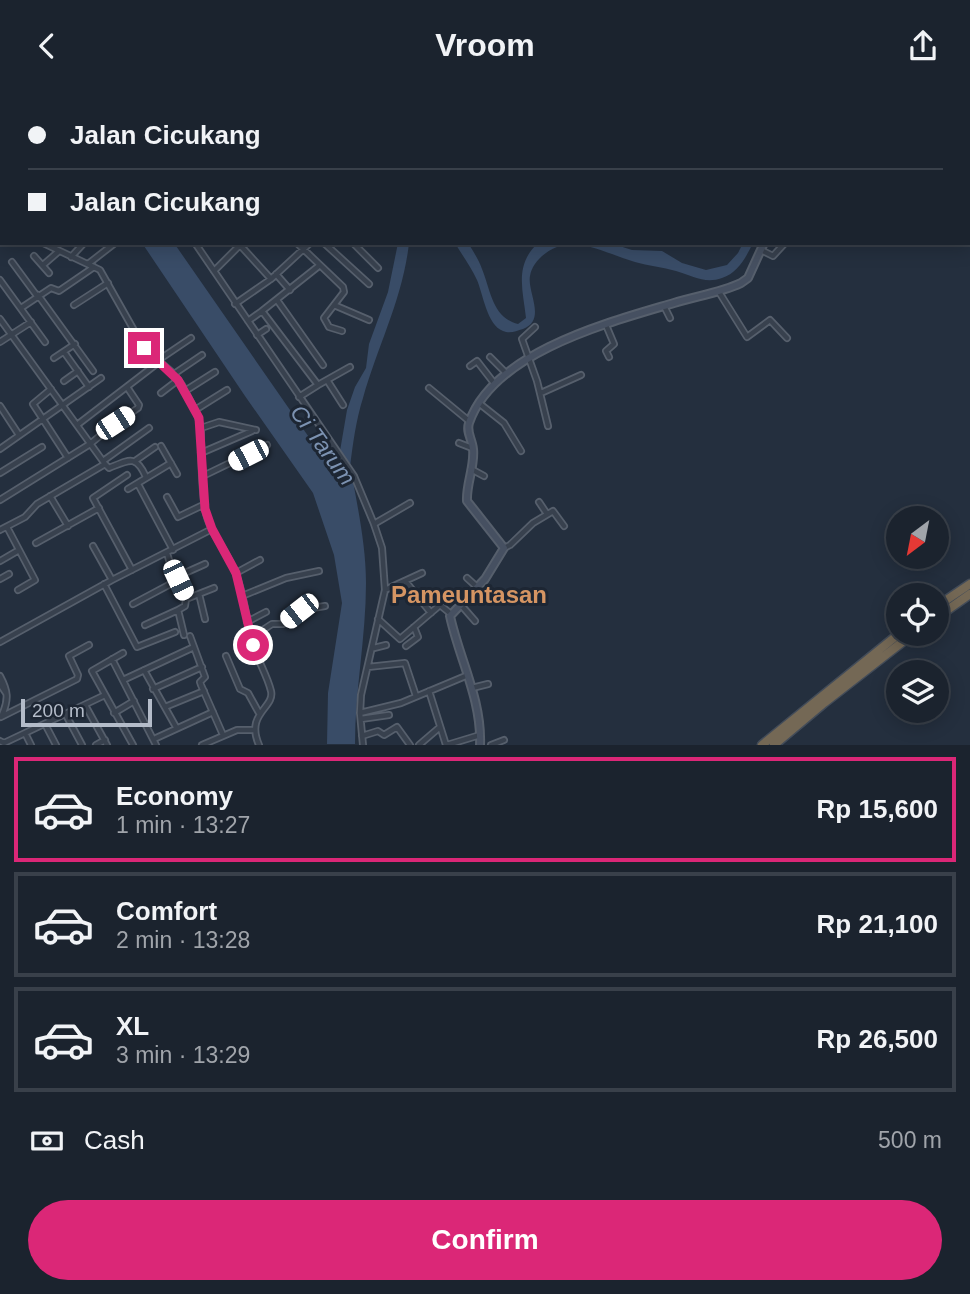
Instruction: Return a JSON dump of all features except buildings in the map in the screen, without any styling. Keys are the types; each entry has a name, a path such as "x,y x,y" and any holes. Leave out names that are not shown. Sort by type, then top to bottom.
{"highway":[{"path":"949,598 970,584"},
{"path":"949,609 970,594"},
{"path":"762,744 886,644"},
{"path":"774,744 897,646"}],"street":[{"path":"46,245 100,271 144,348 174,374 195,411 201,428 205,504 212,529 236,573 248,625 271,692 270,701 259,713 255,730 259,744"},
{"path":"71,257 82,245"},
{"path":"88,264 113,245"},
{"path":"196,245 353,474 374,524 382,548 385,590 361,695 363,744"},
{"path":"214,271 240,245"},
{"path":"242,245 271,279"},
{"path":"299,245 344,290 324,320 333,330 342,331"},
{"path":"235,304 271,279 308,245"},
{"path":"326,245 369,283"},
{"path":"355,245 378,268"},
{"path":"504,548 467,502 473,449 468,435 470,421 494,383 529,357 554,344 664,306 719,291 748,278 762,246 773,256 783,245"},
{"path":"43,265 58,252"},
{"path":"34,256 48,273"},
{"path":"12,263 93,371"},
{"path":"248,321 320,265"},
{"path":"21,308 51,288 59,291 94,267"},
{"path":"276,274 290,290"},
{"path":"0,280 46,342"},
{"path":"74,305 108,283"},
{"path":"719,291 747,337 770,320 787,338"},
{"path":"277,300 298,336 323,365"},
{"path":"334,305 369,320"},
{"path":"664,306 670,319"},
{"path":"262,311 318,385"},
{"path":"0,319 109,468 127,460 135,461 158,447 177,474"},
{"path":"0,342 31,322"},
{"path":"606,325 614,344 606,350 609,357"},
{"path":"536,327 522,339 541,393 548,426"},
{"path":"257,335 266,328"},
{"path":"77,425 191,338"},
{"path":"54,358 75,345"},
{"path":"64,352 89,387"},
{"path":"174,374 202,355"},
{"path":"490,357 506,373"},
{"path":"470,366 477,361 494,383"},
{"path":"299,397 350,367"},
{"path":"64,381 78,371"},
{"path":"185,391 215,372"},
{"path":"541,393 582,375"},
{"path":"0,449 102,378"},
{"path":"161,393 178,380"},
{"path":"327,380 343,405"},
{"path":"0,500 90,444 138,408 127,387"},
{"path":"429,388 470,421"},
{"path":"51,389 33,403 68,458"},
{"path":"195,411 227,390"},
{"path":"480,404 504,423 521,451"},
{"path":"0,406 19,435"},
{"path":"201,428 219,422 255,430 201,453"},
{"path":"18,590 35,580 19,550 2,528 25,517 37,504 104,463 149,428"},
{"path":"459,443 473,449"},
{"path":"203,476 267,445"},
{"path":"0,473 42,447"},
{"path":"135,461 146,478"},
{"path":"128,489 171,463"},
{"path":"471,469 484,476"},
{"path":"127,475 94,497 132,570"},
{"path":"138,484 173,550"},
{"path":"51,496 68,526"},
{"path":"167,497 178,518 205,504"},
{"path":"539,502 548,514"},
{"path":"374,524 410,503"},
{"path":"36,543 99,508"},
{"path":"451,614 477,587 504,548 533,523 554,511 564,526"},
{"path":"0,642 104,584 212,529"},
{"path":"93,546 112,580"},
{"path":"0,561 19,550"},
{"path":"145,625 185,606 186,599 167,554"},
{"path":"236,573 260,560"},
{"path":"133,604 176,576 205,564"},
{"path":"242,596 286,578 319,571"},
{"path":"385,590 422,573"},
{"path":"0,579 9,574"},
{"path":"467,578 477,587"},
{"path":"406,582 431,613"},
{"path":"104,584 137,647 175,632"},
{"path":"186,599 214,588"},
{"path":"199,594 205,619"},
{"path":"461,604 475,621"},
{"path":"378,618 400,639 440,605 451,614 471,688 481,735 480,744"},
{"path":"248,625 255,635 272,624 283,624 301,610 325,606"},
{"path":"178,610 202,667 205,677 200,682 223,735"},
{"path":"248,625 266,612"},
{"path":"407,646 418,636 414,627"},
{"path":"1,718 77,679 78,675 69,656 89,645"},
{"path":"373,648 386,645"},
{"path":"123,680 194,647"},
{"path":"123,653 93,673 133,744"},
{"path":"226,656 240,689 248,693 259,713"},
{"path":"112,659 155,742 176,727 214,712"},
{"path":"368,667 405,663 416,696"},
{"path":"153,689 202,667"},
{"path":"144,670 176,727"},
{"path":"360,712 390,706 468,675"},
{"path":"0,676 13,711"},
{"path":"0,684 7,694"},
{"path":"471,688 488,684"},
{"path":"165,707 204,691"},
{"path":"429,691 447,744 481,735"},
{"path":"3,743 105,695"},
{"path":"114,713 134,701"},
{"path":"1,718 8,702"},
{"path":"85,705 106,742 96,744"},
{"path":"65,714 82,744"},
{"path":"361,719 389,715"},
{"path":"45,724 56,744"},
{"path":"362,736 378,731 384,735 397,727 410,744"},
{"path":"419,744 440,727"},
{"path":"202,744 214,742 237,730 255,730"},
{"path":"25,733 31,744"},
{"path":"491,744 502,742"}],"water":[{"path":"143,245 175,245 322,456 331,464 343,468 353,481 366,570 355,744 327,744 328,693 342,603 334,555 313,493"},
{"path":"398,245 409,245 396,302 361,406 350,467 340,451 347,410 355,387 366,368 369,344 388,292"},
{"path":"456,245 469,245 498,309 509,321 518,324 526,318 522,278 530,251 536,245 564,245 546,253 535,263 530,276 534,319 530,325 513,332 503,331 493,322 469,266"},
{"path":"579,245 616,245 632,250 662,251 682,263 706,270 727,265 742,245 752,245 733,272 728,276 710,280 635,262"}],"district":[{"name":"Pameuntasan","path":"469,595"}],"route":[{"path":"144,348 174,374 199,418 205,509 212,529 236,573 253,645"}],"water label":[{"name":"Ci Tarum","path":"323,445"}]}
